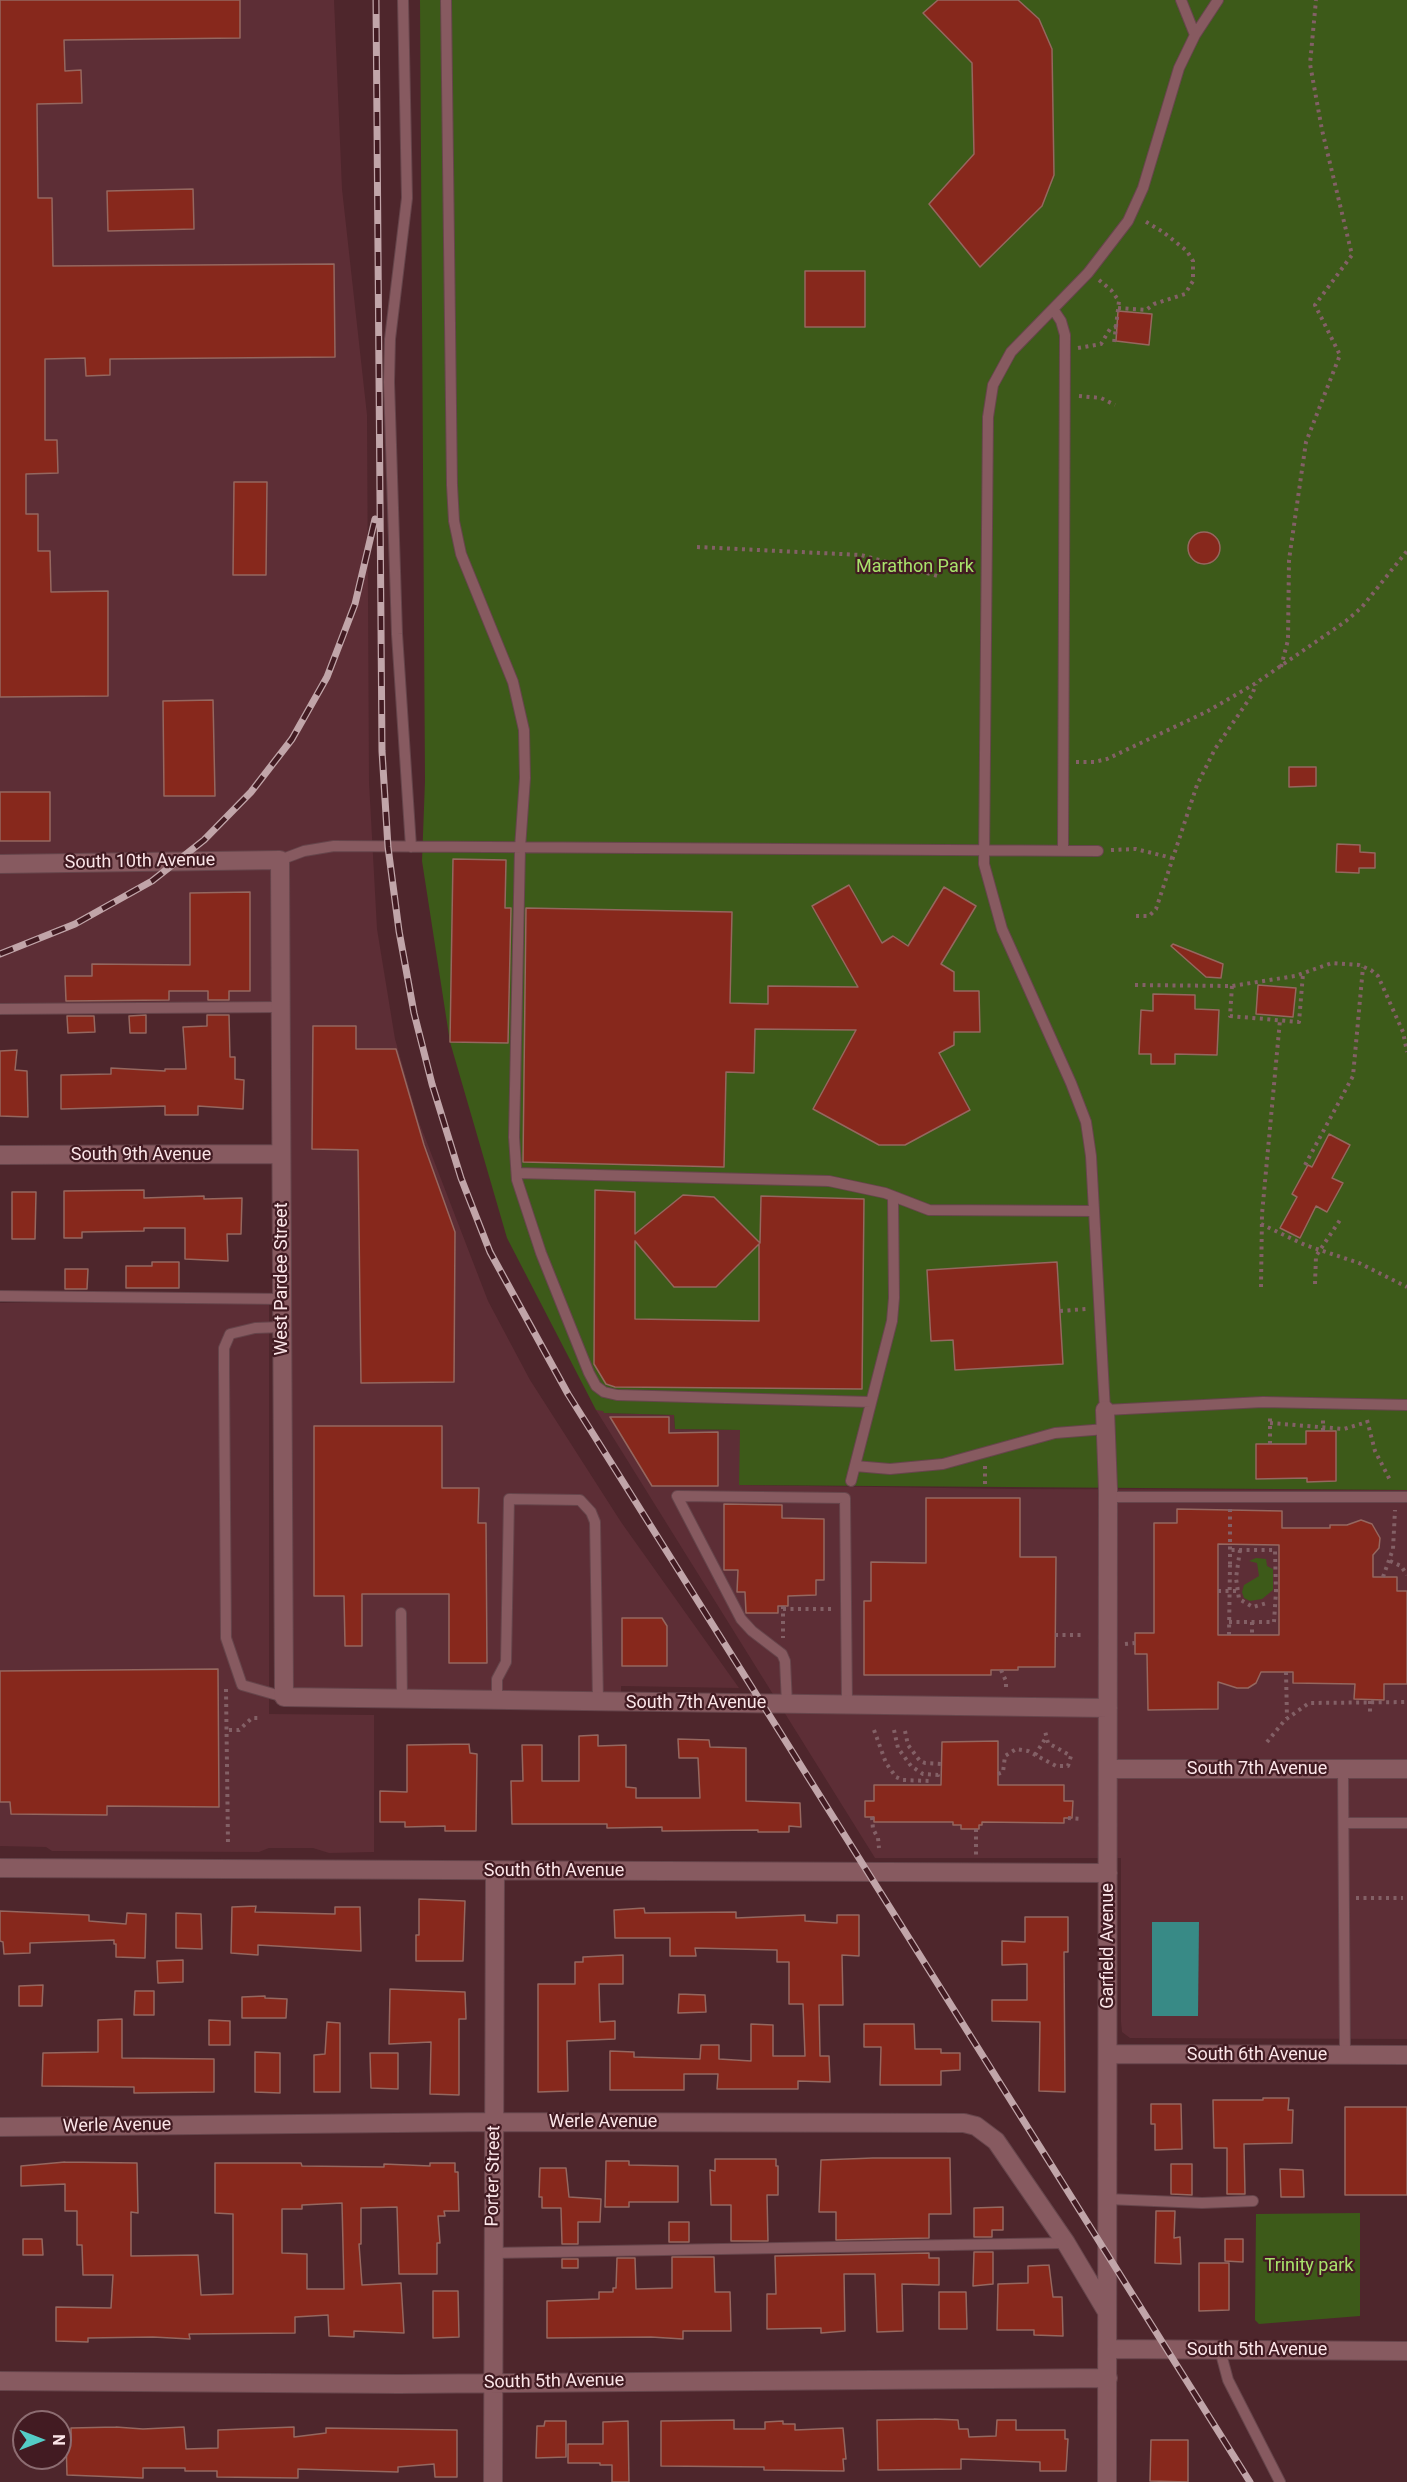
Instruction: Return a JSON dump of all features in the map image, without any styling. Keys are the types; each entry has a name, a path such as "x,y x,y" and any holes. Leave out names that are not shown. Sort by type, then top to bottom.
{"street":[{"name":"South 10th Avenue","path":"0,864 280,860"},
{"name":"West Pardee Street","path":"280,860 284,1697"},
{"name":"South 9th Avenue","path":"0,1155 281,1154"},
{"name":"Garfield Avenue","path":"1105,1410 1108,1497 1107,2482"},
{"name":"South 7th Avenue","path":"284,1697 1108,1708"},
{"name":"South 7th Avenue","path":"1108,1769 1407,1769"},
{"name":"South 6th Avenue","path":"0,1868 1108,1874"},
{"name":"Porter Street","path":"493,2482 495,1870"},
{"name":"South 6th Avenue","path":"1108,2054 1407,2055"},
{"name":"Werle Avenue","path":"0,2127 494,2122 964,2123 976,2126 996,2141 1066,2242 1107,2312"},
{"name":"South 5th Avenue","path":"1107,2349 1407,2351"},
{"name":"South 5th Avenue","path":"0,2381 492,2383 1108,2378"}],"lane":[{"path":"403,0 406,198 390,339 389,382 396,622 411,848"},
{"path":"446,0 453,504 461,554 501,647 521,710 525,747 520,848 514,1137 517,1173 550,1275 589,1373 596,1386 604,1392 617,1395 871,1402"},
{"path":"1181,0 1195,35"},
{"path":"1218,0 1195,35 1173,86 1143,188 1132,213 1088,273 1018,344 1006,360 993,385 989,406 984,851 987,882 1002,929 1071,1083 1086,1122 1090,1142 1105,1410 1271,1402 1407,1405"},
{"path":"1053,309 1064,328 1065,349 1063,851"},
{"path":"280,860 304,851 334,846 1098,851"},
{"path":"0,1009 281,1007"},
{"path":"517,1173 830,1181 850,1184 940,1211 1094,1211"},
{"path":"851,1481 892,1321 894,1298 893,1197"},
{"path":"0,1296 283,1299"},
{"path":"283,1327 255,1328 230,1334 224,1348 224,1369 226,1638 242,1685 284,1697"},
{"path":"855,1466 890,1469 943,1464 1055,1433 1106,1429"},
{"path":"787,1704 782,1654 752,1631 741,1619 677,1496 845,1498 847,1704"},
{"path":"1108,1497 1407,1497"},
{"path":"497,1701 497,1679 506,1662 509,1499 580,1500 591,1512 595,1522 598,1702"},
{"path":"401,1613 402,1700"},
{"path":"1343,1769 1345,2055"},
{"path":"1344,1823 1407,1823"},
{"path":"1107,2199 1202,2203 1253,2201"},
{"path":"493,2253 1066,2242"},
{"path":"1220,2350 1228,2380 1280,2482"}],"path":[{"path":"1281,667 1288,640 1289,560 1306,442 1340,355 1315,305 1352,255 1322,130 1310,64 1316,0"},
{"path":"1119,309 1146,310 1154,304 1185,294 1193,281 1193,261 1187,251 1163,232 1132,213"},
{"path":"1088,273 1115,294 1119,301 1114,343"},
{"path":"1065,349 1098,345 1110,329 1116,327"},
{"path":"1065,395 1101,398 1115,405"},
{"path":"697,547 861,555 941,577"},
{"path":"1064,762 1094,762 1107,759 1206,712 1256,683 1362,607 1407,550"},
{"path":"1136,916 1149,916 1156,909 1192,797 1224,736 1252,695 1256,683"},
{"path":"1098,851 1136,849 1172,858"},
{"path":"1135,985 1232,986 1303,974 1332,963 1364,967 1378,976 1403,1032 1407,1052"},
{"path":"1305,1165 1353,1076 1364,967"},
{"path":"1232,986 1230,1016 1299,1022 1303,974"},
{"path":"1262,1287 1262,1224 1280,1020"},
{"path":"1315,1284 1316,1256 1342,1217"},
{"path":"1262,1224 1319,1250 1359,1263 1407,1287"},
{"path":"1060,1311 1085,1309"},
{"path":"1270,1444 1271,1402"},
{"path":"1366,1404 1367,1422 1375,1451 1393,1486"},
{"path":"1323,1419 1323,1429"},
{"path":"1270,1423 1344,1430 1367,1422"},
{"path":"985,1462 985,1486"},
{"path":"1383,1577 1390,1561 1395,1535 1395,1502"},
{"path":"1229,1635 1230,1512"},
{"path":"1229,1622 1274,1622 1277,1591 1275,1550 1230,1550"},
{"path":"1240,1550 1236,1572 1236,1591 1239,1599 1250,1606 1258,1607 1267,1603"},
{"path":"1390,1561 1401,1566 1407,1575"},
{"path":"1218,1591 1236,1591"},
{"path":"783,1647 783,1608 816,1609"},
{"path":"1252,1622 1252,1635"},
{"path":"1055,1635 1083,1635"},
{"path":"1001,1670 1006,1681 1006,1689"},
{"path":"1286,1672 1287,1718"},
{"path":"1370,1701 1370,1712"},
{"path":"1267,1742 1287,1718 1312,1702 1407,1702"},
{"path":"229,1730 239,1730 252,1718 259,1718"},
{"path":"874,1730 886,1762 896,1777 903,1780 931,1781"},
{"path":"894,1730 898,1748 911,1766 923,1774 938,1775 941,1773"},
{"path":"905,1731 908,1745 918,1759 925,1763 941,1764"},
{"path":"1035,1755 1045,1739 1045,1731"},
{"path":"998,1774 1003,1772 1005,1756 1013,1749 1025,1750 1060,1767 1066,1767 1070,1763 1069,1754 1048,1743 1045,1739"},
{"path":"872,1817 879,1848"},
{"path":"1068,1818 1082,1819"},
{"path":"976,1829 976,1858"},
{"path":"1373,1898 1404,1898"}],"shaded area":[{"path":"0,0 334,0 342,189 367,415 369,782 377,929 395,1039 419,1122 488,1301 530,1380 621,1522 739,1688 621,1686 621,1703 284,1697 281,1007 0,1009"},
{"path":"269,1301 269,1714 374,1715 374,1852 329,1853 313,1848 269,1848 259,1852 52,1851 46,1847 0,1846 0,1303"},
{"path":"596,1410 603,1410 605,1413 674,1415 675,1429 740,1430 740,1485 1015,1489 1407,1490 1407,2039 1130,2038 1122,2032 1121,2022 1121,1858 875,1858"}],"green space":[{"name":"Marathon Park","path":"420,0 1407,0 1407,1490 739,1485 740,1430 675,1429 674,1415 604,1413 596,1410 507,1238 450,1042 422,861 425,781"},
{"path":"1256,1558 1266,1559 1267,1566 1273,1569 1273,1590 1262,1599 1250,1601 1244,1598 1242,1592 1244,1585 1259,1576 1257,1563 1249,1561"},
{"name":"Trinity park","path":"1360,2213 1360,2316 1259,2324 1255,2320 1256,2214"}],"water":[{"path":"1152,1922 1199,1922 1198,2016 1152,2016"}],"building":[{"path":"0,0 240,0 240,38 64,40 65,71 81,70 82,103 37,104 38,198 52,198 53,266 334,264 335,357 110,359 110,375 86,376 85,358 45,359 45,440 57,440 58,473 26,474 26,514 38,514 38,551 50,551 51,592 108,591 108,696 0,697"},
{"path":"938,0 1018,0 1039,19 1052,49 1054,175 1042,206 980,267 929,204 974,154 972,63 923,13"},
{"path":"193,189 194,229 108,231 107,191"},
{"path":"805,271 865,271 865,327 805,327"},
{"path":"1118,311 1152,314 1149,345 1116,341"},
{"path":"234,482 267,482 266,575 233,575"},
{"path":"1204,532 1215,537 1220,548 1215,559 1204,564 1193,559 1188,548 1193,537"},
{"path":"213,700 215,796 164,796 163,701"},
{"path":"1289,767 1316,767 1316,786 1289,787"},
{"path":"0,792 50,792 50,841 0,841"},
{"path":"1337,844 1360,845 1360,852 1375,853 1375,868 1359,868 1359,873 1336,872"},
{"path":"453,859 506,860 505,908 511,908 508,1043 450,1042"},
{"path":"849,885 882,943 893,936 908,946 944,887 976,906 941,964 954,972 954,991 979,991 980,1032 954,1032 954,1045 939,1053 970,1110 905,1145 879,1145 813,1109 856,1030 755,1029 754,1073 726,1072 724,1167 523,1162 526,908 732,912 730,1003 768,1004 768,986 858,987 812,906"},
{"path":"250,892 250,991 229,991 229,1000 208,1000 208,991 169,991 169,1000 66,1001 65,976 92,976 92,964 190,965 190,893"},
{"path":"1173,944 1223,964 1221,978 1206,977 1171,946"},
{"path":"1258,985 1296,988 1293,1017 1256,1014"},
{"path":"1153,994 1195,995 1195,1009 1219,1010 1217,1055 1175,1054 1175,1064 1151,1064 1151,1054 1139,1054 1141,1010 1153,1011"},
{"path":"146,1015 146,1033 130,1033 129,1016"},
{"path":"207,1015 229,1015 230,1057 235,1057 235,1079 244,1080 243,1109 198,1106 198,1115 165,1115 165,1106 61,1109 61,1075 111,1074 111,1068 165,1071 165,1069 186,1069 183,1027 207,1026"},
{"path":"67,1016 94,1016 95,1032 68,1033"},
{"path":"313,1026 356,1026 356,1049 396,1049 424,1145 455,1232 454,1382 361,1383 358,1150 312,1149"},
{"path":"17,1050 15,1070 27,1071 28,1117 0,1116 0,1051"},
{"path":"1329,1134 1350,1145 1332,1178 1343,1183 1327,1212 1316,1206 1300,1238 1280,1228 1297,1197 1292,1194 1308,1165 1312,1167"},
{"path":"144,1190 144,1198 204,1196 204,1199 242,1198 241,1234 227,1234 228,1261 185,1259 185,1228 82,1232 82,1238 64,1238 64,1191"},
{"path":"595,1190 635,1192 635,1234 683,1195 714,1197 760,1243 761,1196 864,1199 862,1389 615,1387 606,1384 594,1364","holes":["635,1241 674,1287 716,1287 759,1244 759,1321 635,1319"]},
{"path":"12,1192 36,1192 35,1239 12,1239"},
{"path":"152,1262 179,1262 179,1288 126,1288 126,1266 152,1266"},
{"path":"1057,1262 1063,1364 955,1370 953,1340 931,1341 927,1270"},
{"path":"65,1269 88,1269 87,1289 65,1289"},
{"path":"610,1417 669,1417 669,1433 718,1432 718,1486 652,1486"},
{"path":"314,1426 442,1426 442,1488 479,1488 478,1523 486,1523 487,1663 449,1663 449,1594 362,1594 362,1646 345,1646 344,1596 314,1596"},
{"path":"1306,1431 1336,1431 1336,1481 1307,1482 1307,1478 1256,1479 1256,1444 1306,1444"},
{"path":"926,1498 1020,1498 1020,1557 1056,1557 1055,1667 991,1670 991,1675 864,1675 864,1601 871,1601 871,1562 926,1563"},
{"path":"724,1504 782,1505 782,1518 824,1519 824,1580 816,1580 816,1595 788,1596 788,1606 778,1606 778,1613 746,1613 745,1592 737,1592 738,1570 724,1570"},
{"path":"1177,1509 1282,1511 1282,1528 1330,1528 1330,1525 1347,1525 1361,1520 1372,1524 1380,1538 1379,1548 1373,1555 1373,1577 1397,1577 1397,1591 1407,1591 1407,1684 1384,1684 1384,1700 1354,1699 1355,1684 1293,1683 1293,1672 1261,1672 1256,1683 1248,1688 1237,1688 1218,1682 1218,1709 1148,1710 1147,1654 1135,1654 1135,1633 1154,1633 1154,1523 1177,1523","holes":["1218,1544 1279,1545 1279,1635 1218,1635"]},
{"path":"622,1618 662,1618 667,1626 667,1666 622,1666"},
{"path":"218,1669 219,1807 107,1806 107,1815 11,1814 10,1802 0,1802 0,1671"},
{"path":"598,1735 598,1746 626,1745 626,1787 636,1788 636,1798 700,1798 698,1758 679,1758 678,1739 709,1740 710,1747 746,1748 746,1801 800,1803 801,1827 789,1826 789,1832 758,1832 758,1830 662,1831 662,1827 607,1828 607,1824 512,1824 511,1781 523,1781 522,1745 542,1745 542,1781 579,1781 579,1736"},
{"path":"998,1741 998,1785 1064,1785 1064,1801 1073,1801 1072,1818 1064,1818 1064,1823 982,1822 979,1829 961,1829 961,1825 953,1825 953,1822 874,1822 874,1817 865,1817 865,1801 874,1801 874,1785 941,1785 942,1742"},
{"path":"469,1744 470,1753 477,1754 476,1831 445,1831 445,1826 405,1827 405,1822 380,1822 380,1791 407,1792 407,1745"},
{"path":"419,1899 465,1901 463,1961 416,1961"},
{"path":"256,1906 255,1912 335,1914 335,1907 360,1907 361,1951 258,1945 258,1955 231,1953 232,1907"},
{"path":"644,1908 645,1913 736,1912 736,1918 805,1915 805,1921 837,1923 837,1915 859,1915 859,1956 842,1955 843,2005 819,2005 820,2056 829,2056 830,2082 798,2081 798,2089 717,2089 718,2074 684,2074 684,2090 610,2090 610,2051 634,2052 634,2057 700,2059 701,2045 719,2045 719,2059 751,2061 751,2024 773,2025 773,2056 805,2056 803,2004 789,2004 789,1962 777,1962 777,1950 695,1948 696,1956 670,1956 670,1938 615,1938 614,1910"},
{"path":"0,1911 89,1915 89,1921 126,1924 127,1913 146,1914 145,1958 116,1957 114,1940 30,1943 30,1953 4,1954 3,1942 0,1941"},
{"path":"176,1913 201,1914 202,1949 176,1948"},
{"path":"1025,1917 1068,1917 1068,1952 1064,1952 1065,2092 1039,2091 1040,2022 992,2021 992,2000 1027,2000 1027,1964 1002,1965 1002,1941 1025,1942"},
{"path":"623,1955 623,1984 599,1984 600,2022 615,2021 615,2039 567,2041 568,2091 538,2092 538,1984 575,1984 575,1962 583,1962 583,1957"},
{"path":"183,1960 183,1982 158,1983 157,1961"},
{"path":"43,1985 42,2006 19,2006 19,1986"},
{"path":"390,1989 465,1992 466,2019 459,2019 459,2095 430,2094 431,2042 389,2044"},
{"path":"135,1991 154,1991 154,2015 134,2015"},
{"path":"679,1994 705,1995 706,2012 678,2013"},
{"path":"265,1996 265,1998 287,1999 286,2018 242,2018 242,1997"},
{"path":"122,2019 122,2058 214,2059 214,2092 134,2093 134,2087 42,2086 43,2053 98,2052 98,2020"},
{"path":"209,2020 230,2021 230,2045 209,2045"},
{"path":"327,2022 340,2023 340,2092 314,2092 314,2055 325,2054"},
{"path":"864,2024 914,2024 915,2049 941,2049 941,2053 960,2053 960,2070 941,2071 941,2085 880,2085 881,2047 864,2047"},
{"path":"255,2052 280,2053 280,2093 255,2092"},
{"path":"370,2053 398,2053 398,2089 371,2088"},
{"path":"1263,2098 1289,2098 1288,2110 1293,2110 1292,2143 1244,2144 1245,2194 1227,2194 1227,2148 1214,2148 1213,2100 1263,2100"},
{"path":"1151,2104 1181,2104 1182,2149 1155,2150 1155,2124 1151,2124"},
{"path":"1345,2107 1407,2107 1407,2195 1345,2195"},
{"path":"950,2158 951,2214 929,2214 929,2238 836,2240 836,2212 819,2212 821,2160"},
{"path":"715,2159 776,2159 778,2195 767,2195 768,2241 731,2241 731,2205 711,2205 710,2170 715,2171"},
{"path":"606,2161 629,2161 629,2165 678,2166 678,2202 629,2202 629,2207 605,2207"},
{"path":"65,2162 137,2163 138,2213 131,2212 131,2256 198,2255 201,2295 233,2294 233,2214 215,2213 215,2163 301,2163 302,2166 384,2167 384,2164 430,2166 430,2163 455,2163 455,2172 458,2172 459,2211 444,2211 445,2216 438,2216 440,2243 437,2243 437,2274 399,2274 397,2207 361,2208 361,2244 359,2244 362,2285 401,2283 404,2333 354,2331 354,2337 329,2336 328,2315 295,2317 295,2333 189,2334 190,2339 153,2337 88,2338 88,2342 56,2341 56,2307 111,2308 113,2275 83,2275 82,2245 77,2245 77,2211 65,2211 65,2184 21,2186 21,2166","holes":["342,2203 344,2289 307,2289 307,2254 282,2253 282,2209 302,2209 302,2205"]},
{"path":"1171,2164 1192,2164 1192,2195 1171,2194"},
{"path":"540,2168 566,2168 569,2197 601,2199 600,2222 578,2222 578,2244 562,2244 561,2208 542,2208 542,2197 539,2197"},
{"path":"1280,2169 1303,2170 1304,2197 1281,2197"},
{"path":"1003,2207 1003,2230 992,2230 992,2237 974,2237 974,2208"},
{"path":"1156,2211 1175,2211 1174,2238 1180,2237 1181,2264 1155,2263"},
{"path":"669,2222 689,2222 689,2242 669,2242"},
{"path":"23,2239 42,2239 43,2255 23,2255"},
{"path":"1225,2239 1243,2239 1243,2262 1225,2261"},
{"path":"974,2252 993,2252 993,2284 973,2286"},
{"path":"929,2253 929,2258 939,2258 939,2285 902,2284 903,2331 877,2332 875,2274 844,2274 845,2331 821,2333 821,2328 767,2329 767,2294 776,2294 775,2256"},
{"path":"672,2257 714,2257 715,2292 730,2292 731,2331 683,2331 683,2339 547,2338 547,2301 599,2299 599,2292 613,2292 613,2288 616,2288 617,2258 635,2258 636,2289 672,2288"},
{"path":"562,2259 578,2259 578,2268 562,2268"},
{"path":"1199,2263 1229,2263 1229,2310 1199,2311"},
{"path":"1049,2265 1053,2297 1062,2297 1063,2336 1034,2335 1034,2330 997,2330 998,2284 1028,2283 1028,2266"},
{"path":"433,2291 458,2291 459,2337 433,2338"},
{"path":"939,2292 966,2292 967,2329 939,2329"},
{"path":"734,2420 734,2429 765,2429 765,2422 783,2421 783,2424 795,2424 795,2430 843,2428 846,2459 843,2459 844,2471 764,2470 764,2467 661,2466 661,2421"},
{"path":"877,2420 958,2420 959,2429 968,2429 969,2437 996,2436 997,2420 1016,2420 1016,2430 1065,2430 1065,2439 1068,2439 1066,2471 1040,2471 1040,2462 961,2459 961,2469 878,2470"},
{"path":"545,2421 566,2421 566,2457 536,2458 537,2426 544,2426"},
{"path":"628,2421 629,2482 612,2482 612,2465 568,2463 568,2444 603,2444 603,2422"},
{"path":"184,2427 186,2449 218,2448 218,2430 294,2427 294,2437 326,2433 326,2428 457,2430 457,2477 435,2477 434,2464 398,2467 398,2472 298,2469 298,2478 217,2477 217,2471 185,2471 185,2468 143,2468 143,2478 67,2475 67,2470 72,2470 72,2428"},
{"path":"1151,2440 1188,2440 1188,2482 1150,2481"}],"railway":[{"path":"376,0 382,751 388,847 399,931 414,1013 432,1084 461,1178 490,1252 568,1394 1250,2482"},
{"path":"0,954 75,924 152,881 204,840 251,792 292,739 327,677 355,604 375,519"}]}
